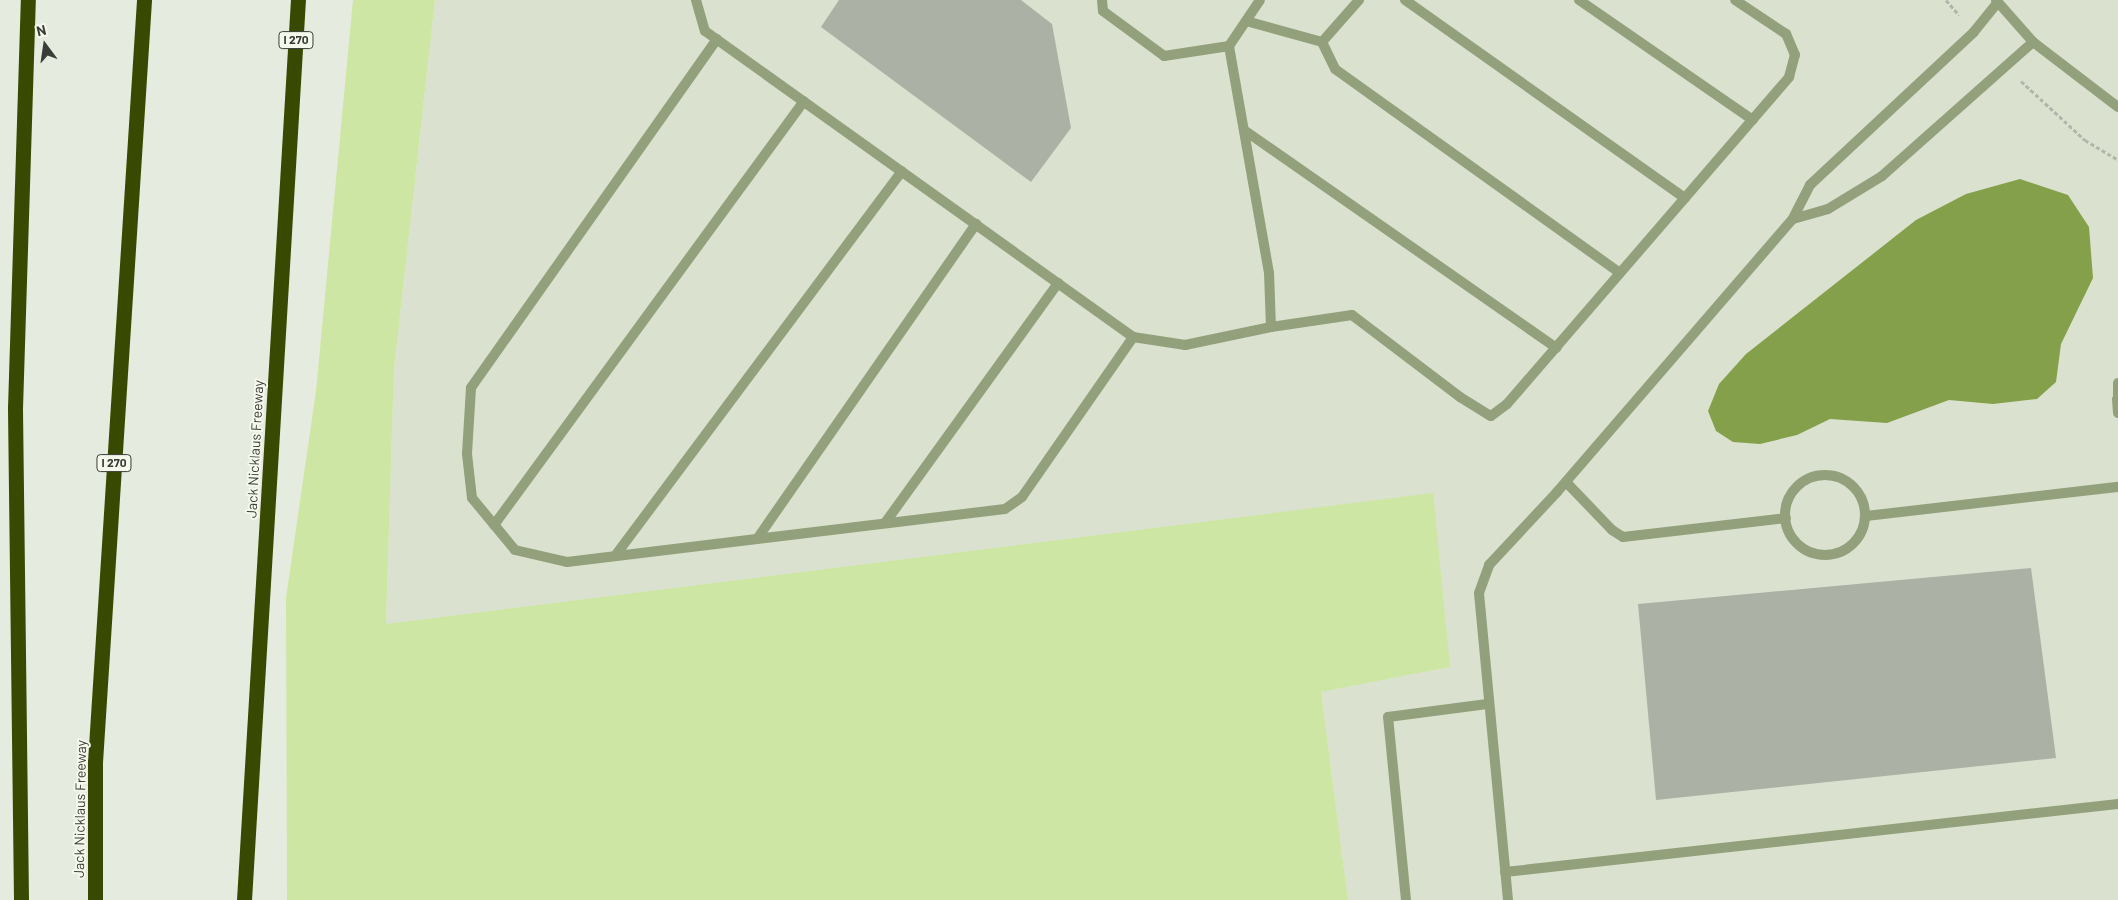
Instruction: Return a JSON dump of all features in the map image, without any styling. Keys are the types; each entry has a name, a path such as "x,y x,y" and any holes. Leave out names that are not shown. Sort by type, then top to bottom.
{"highway":[{"path":"21,900 15,408 28,0"},
{"name":"Jack Nicklaus Freeway","path":"95,900 95,762 144,0"},
{"name":"Jack Nicklaus Freeway","path":"244,900 298,0"},
{"path":"294,80 308,0"}],"street":[{"path":"696,0 705,31 1133,336 1185,345 1271,327 1352,315 1460,397 1491,416 1507,404 1789,77 1795,55 1786,34 1735,0"},
{"path":"1102,0 1103,11 1164,56 1229,46"},
{"path":"1260,0 1229,46 1269,273 1271,327"},
{"path":"1322,42 1359,0"},
{"path":"1405,0 1685,198"},
{"path":"1579,0 1752,120"},
{"path":"1508,900 1487,704 1479,593 1489,565 1566,482 1793,219 1810,185 1974,32 1997,1 2033,42 2118,107"},
{"path":"1246,21 1322,42 1335,69 1620,273"},
{"path":"717,39 471,388 467,454 472,498 515,550 567,562 1005,509 1022,497 1133,336"},
{"path":"1793,219 1828,210 1882,176 2033,42"},
{"path":"494,525 804,101"},
{"path":"1244,130 1556,348"},
{"path":"615,556 902,171"},
{"path":"757,539 976,224"},
{"path":"885,523 1058,283"},
{"path":"2118,383 2118,413"},
{"path":"1826,474 1850,483 1864,503 1866,516 1857,539 1847,549 1827,554 1808,550 1797,542 1786,518 1792,492 1802,482 1826,474"},
{"path":"1566,482 1612,530 1623,537 1786,518"},
{"path":"1866,516 2118,487"},
{"path":"1406,900 1388,717 1487,704"},
{"path":"1506,872 2118,804"}],"path":[{"path":"1946,0 1974,32"},
{"path":"2005,66 2085,140 2118,160"}],"shaded area":[{"path":"353,0 435,0 394,369 386,624 1433,493 1450,667 1321,692 1348,900 287,900 286,598 316,391"},
{"path":"435,0 2118,0 2118,900 1348,900 1321,692 1450,667 386,624 394,369"},
{"path":"2020,179 2068,195 2089,227 2093,278 2061,344 2056,382 2037,399 1993,404 1949,400 1887,423 1830,419 1797,435 1760,444 1733,442 1716,431 1708,411 1719,384 1746,354 1916,220 1966,194"}],"building":[{"path":"839,0 1021,0 1052,24 1071,128 1031,182 821,27"},
{"path":"2031,568 2056,758 1656,800 1638,604"}]}
